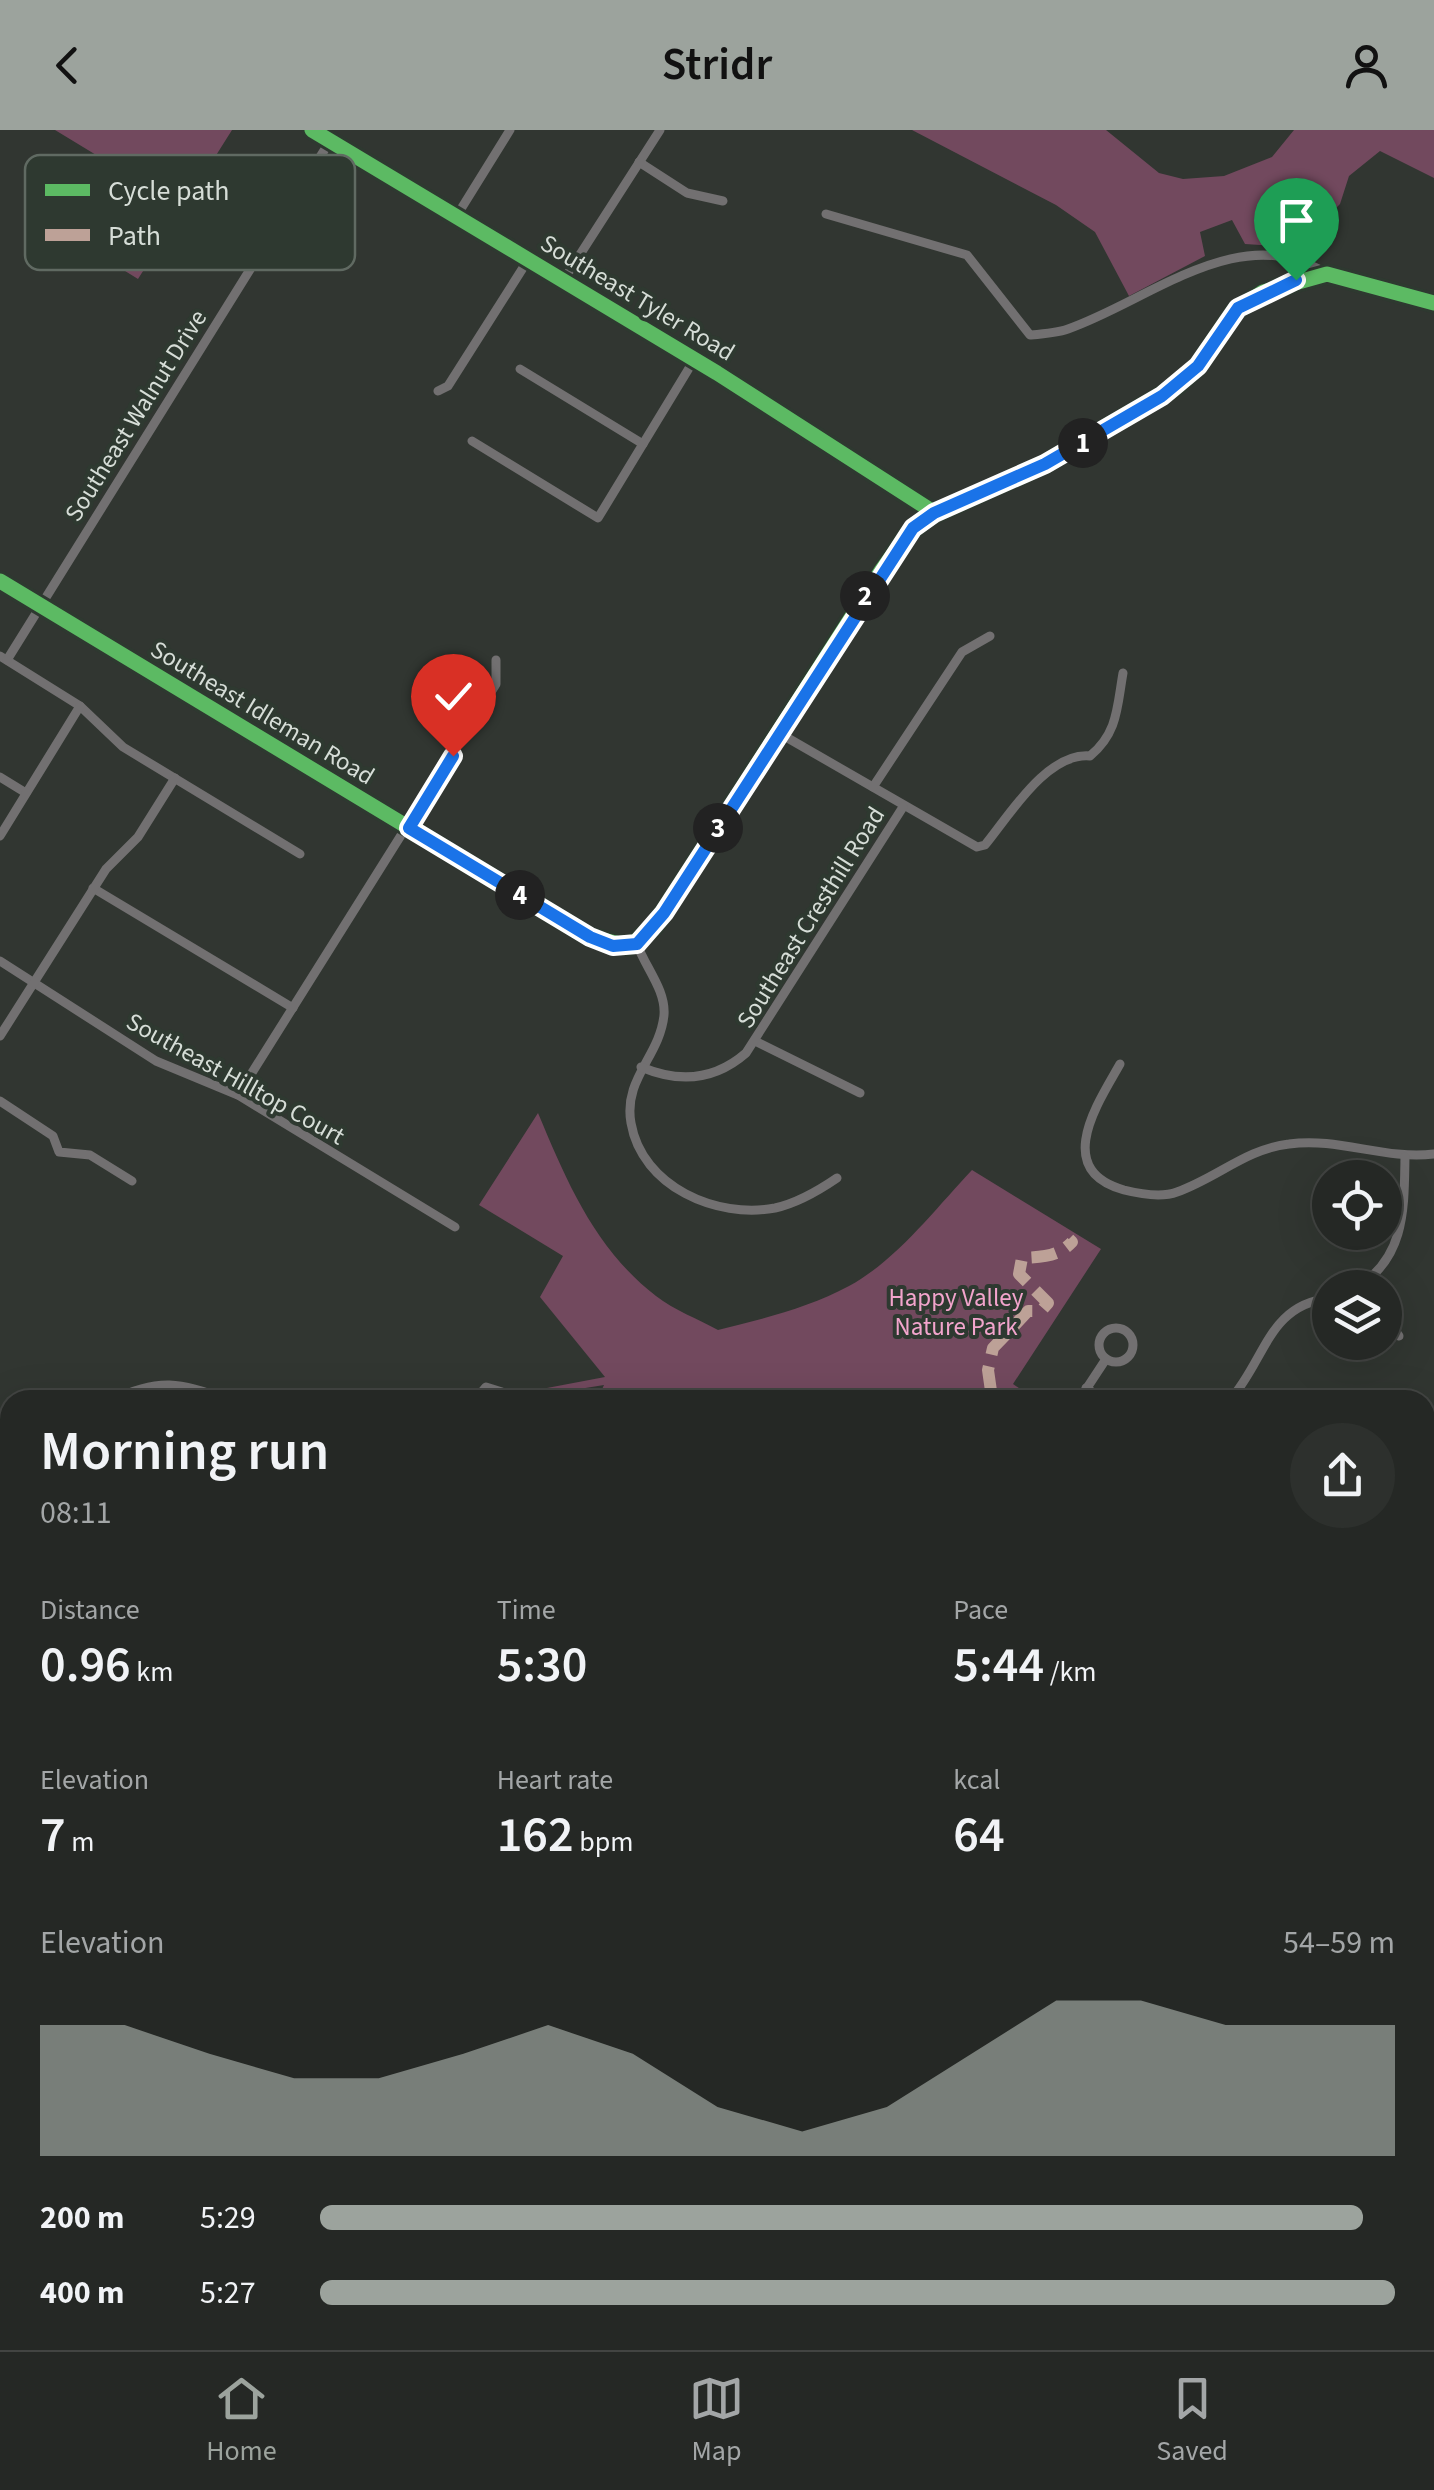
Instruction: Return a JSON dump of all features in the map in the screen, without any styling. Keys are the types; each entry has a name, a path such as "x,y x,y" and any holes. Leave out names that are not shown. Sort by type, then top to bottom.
{"main road":[{"path":"637,944 664,913 913,528 934,513 1029,472 1152,402 1188,376 1244,304 1270,289 1327,274 1434,303"},
{"name":"Southeast Idleman Road","path":"0,581 590,937 613,946 637,944"}],"street":[{"name":"Southeast Tyler Road","path":"312,130 353,155"},
{"path":"456,217 510,130"},
{"path":"564,281 660,130"},
{"name":"Southeast Walnut Drive","path":"321,155 330,141"},
{"name":"Southeast Tyler Road","path":"355,156 694,360 922,501 934,513"},
{"path":"639,162 687,193 723,201"},
{"path":"826,214 967,255 1030,336 1067,330 1229,259 1285,255 1309,262 1327,274"},
{"path":"438,391 448,386 528,260"},
{"name":"Southeast Walnut Drive","path":"3,658 40,606 250,270"},
{"path":"472,441 598,518 694,360"},
{"path":"520,369 643,444"},
{"name":"Southeast Cresthill Road","path":"873,787 962,652 990,636"},
{"path":"3,658 80,706 111,738 300,854"},
{"path":"238,1095 496,684 496,660"},
{"path":"779,733 969,844 985,845 1012,806 1053,767 1076,755 1090,756 1109,738 1115,726 1123,673"},
{"path":"0,836 80,706"},
{"path":"0,777 26,793"},
{"path":"0,1036 94,888 138,837 175,778"},
{"name":"Southeast Cresthill Road","path":"640,1067 675,1078 706,1077 735,1062 755,1041 903,807"},
{"path":"94,888 293,1008"},
{"path":"637,944 660,994 664,1013 660,1034 640,1067 630,1100 636,1138 650,1164 682,1193 723,1208 755,1210 786,1205 837,1178"},
{"name":"Southeast Hilltop Court","path":"0,961 156,1061 238,1095 455,1227"},
{"path":"755,1041 860,1093"},
{"path":"1120,1064 1087,1124 1084,1144 1096,1173 1117,1188 1175,1193 1258,1150 1292,1143 1337,1144 1405,1157 1434,1154"},
{"path":"0,1101 53,1136 59,1152 90,1155 132,1182"},
{"path":"1376,1270 1389,1256 1400,1232 1405,1157"},
{"path":"1237,1390 1291,1309 1312,1300"},
{"path":"1089,1390 1086,1388 1106,1359"},
{"path":"136,1390 172,1382 196,1390"}],"green space":[{"path":"55,130 232,130 216,155 96,155"},
{"path":"912,130 1106,130 1159,173 1183,179 1224,176 1272,157 1294,130 1434,130 1434,178 1380,151 1349,176 1340,204 1331,213 1298,197 1281,220 1274,246 1245,244 1232,220 1200,232 1205,256 1129,296 1095,232 1056,205"},
{"path":"123,270 144,270 138,279"},
{"name":"Happy Valley Nature Park","path":"538,1113 585,1213 616,1257 663,1301 718,1330 801,1307 867,1275 915,1233 972,1170 1101,1249 1013,1384 1022,1390 602,1390 604,1385 536,1390 605,1377 540,1297 563,1256 479,1205"}],"marked path":[{"path":"991,1390 988,1370 993,1348 1028,1311 1041,1311 1048,1303 1019,1274 1022,1258 1055,1253 1067,1247 1072,1242 1069,1239"}],"cycle path":[{"path":"312,130 354,155"},
{"path":"355,156 717,373 935,513"},
{"path":"0,581 590,937 629,946 654,927 881,571 908,534 928,517 1045,464 1177,386 1198,366 1234,312 1263,292 1327,274 1434,303"}],"route":[{"path":"453,756 409,828 590,937 613,946 637,944 664,913 881,571 913,528 934,513 1045,464 1162,396 1198,366 1238,308 1264,292 1296,280"}]}
